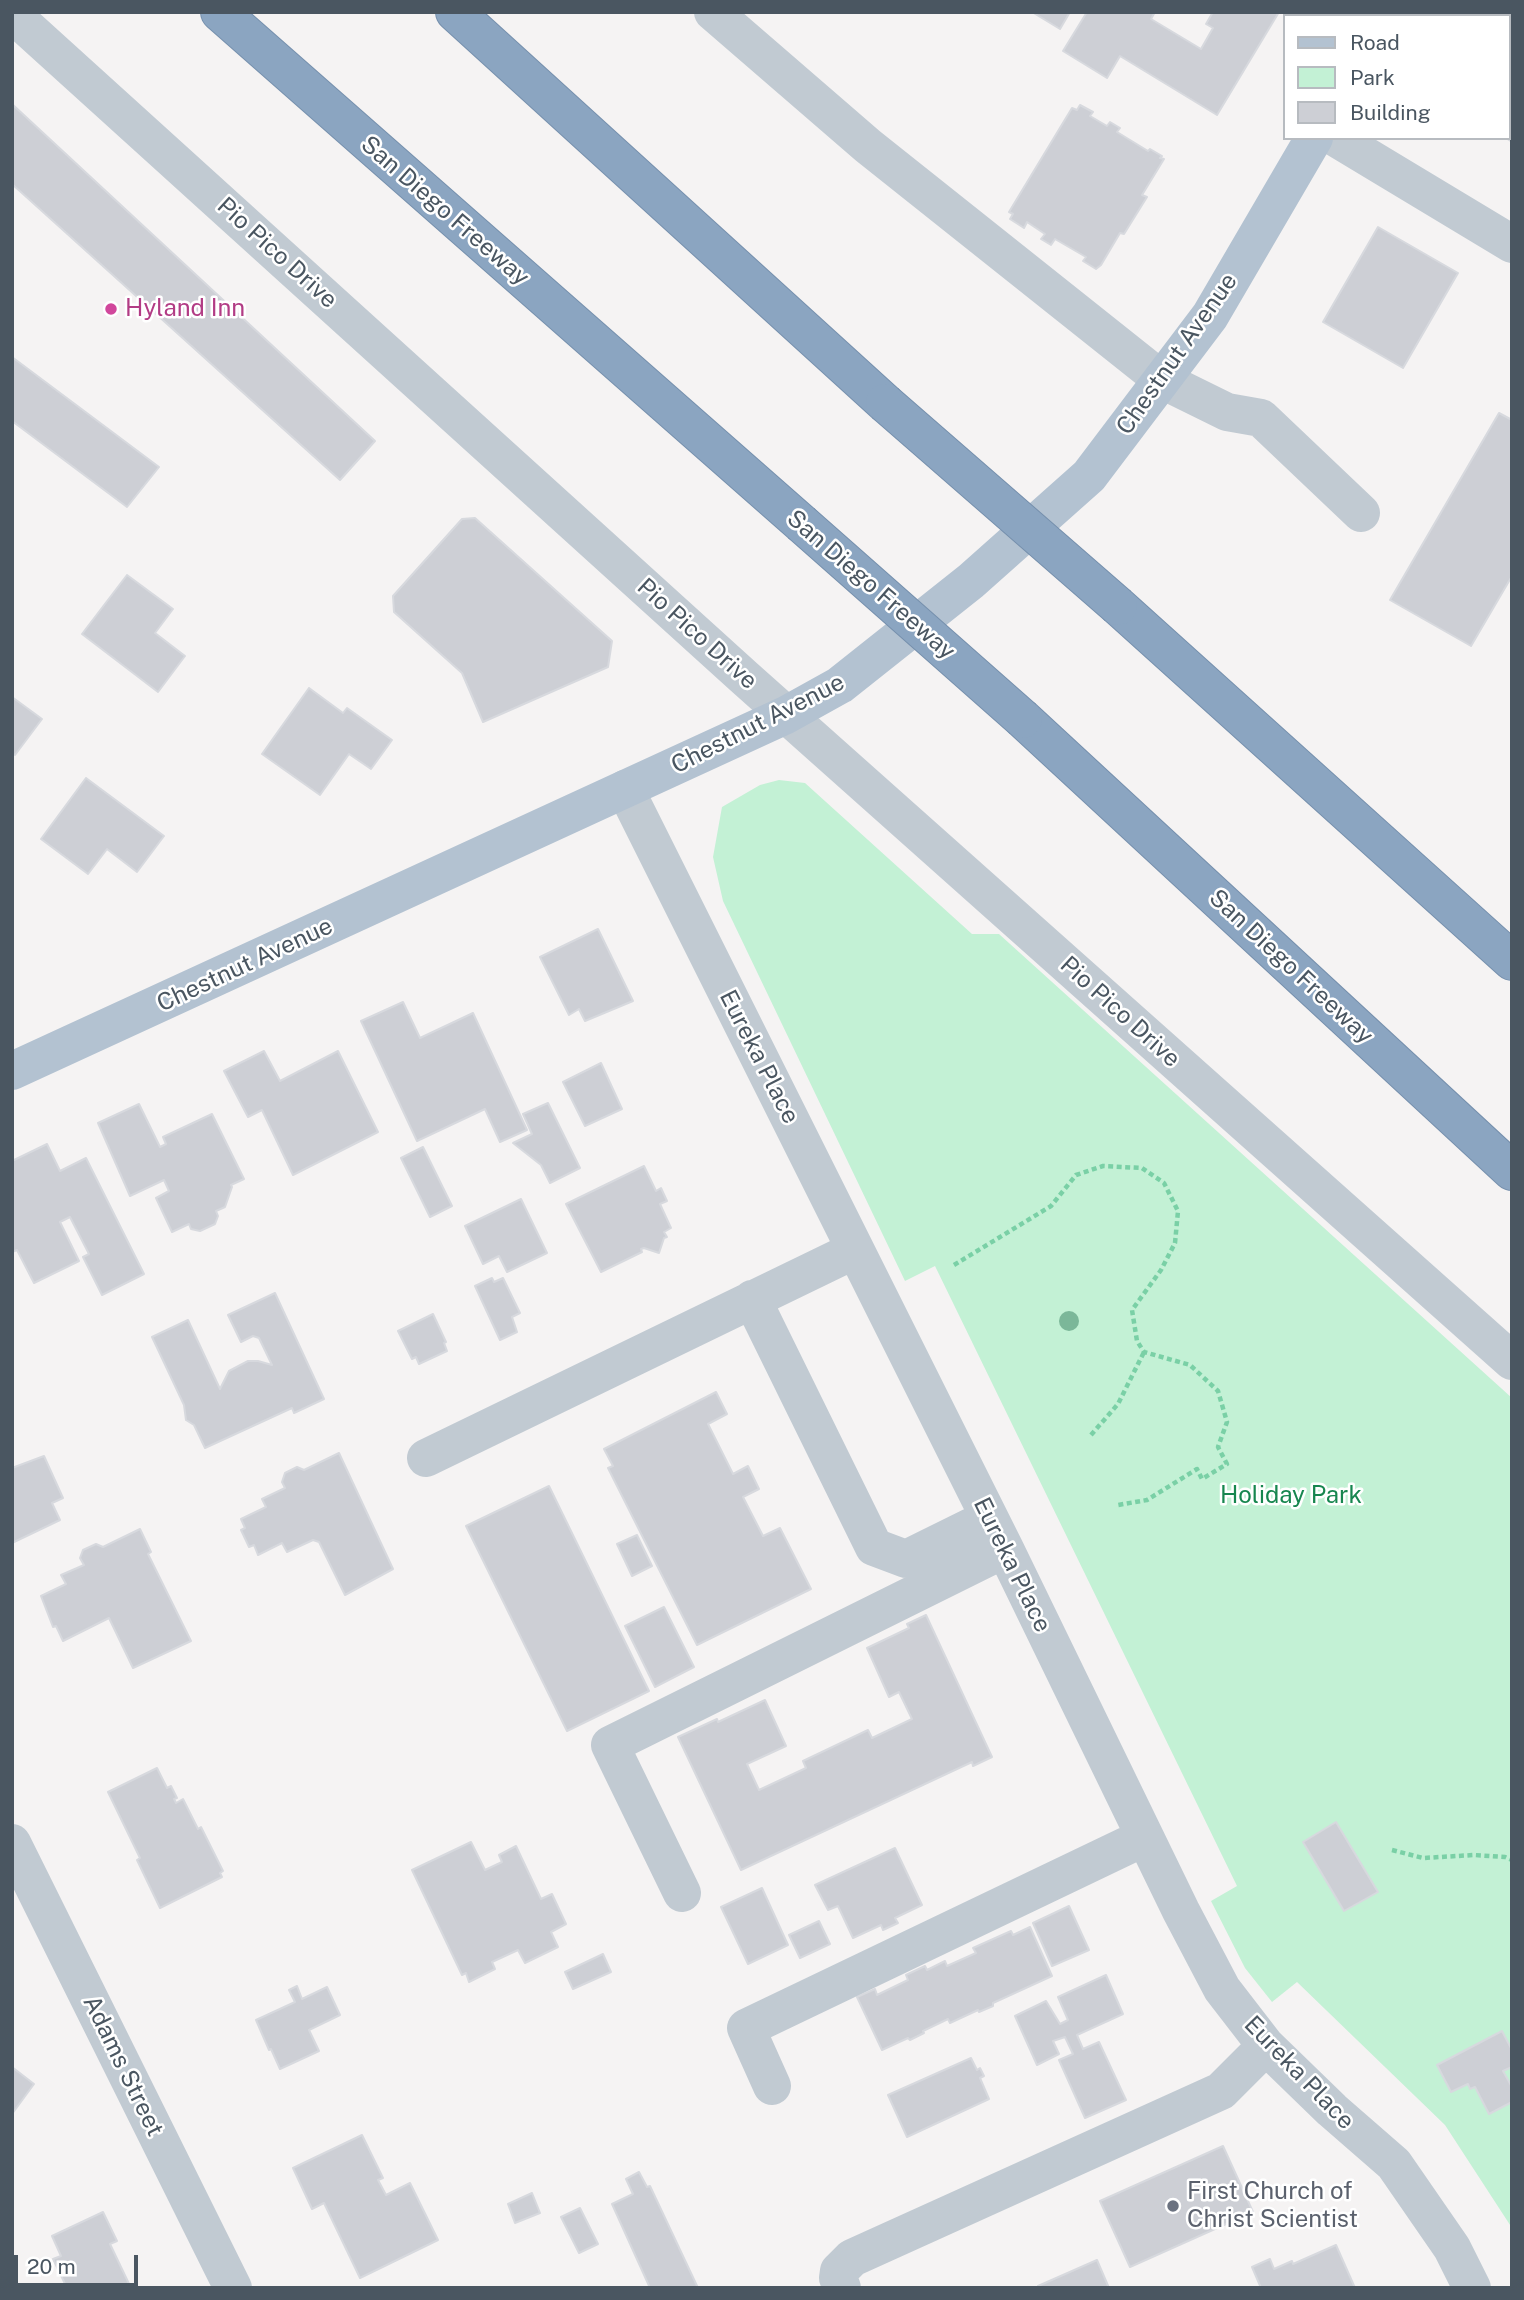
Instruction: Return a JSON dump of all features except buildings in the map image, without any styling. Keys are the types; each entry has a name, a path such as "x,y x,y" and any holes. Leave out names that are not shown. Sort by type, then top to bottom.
{"highway":[{"name":"San Diego Freeway","path":"220,12 1023,719 1512,1171"},
{"path":"455,12 886,403 1118,606 1512,961"}],"main road":[{"name":"Chestnut Avenue","path":"12,1071 786,715 840,685 971,581 1089,476 1210,316 1313,140"}],"street":[{"path":"713,12 868,146 1161,380 1227,412 1261,418 1361,513"},
{"name":"Pio Pico Drive","path":"12,14 786,715 1512,1361"},
{"path":"1339,140 1512,244"},
{"name":"Eureka Place","path":"625,789 1222,1989 1266,2046 1332,2110 1394,2164 1452,2248 1472,2288"},
{"path":"426,1458 855,1250"},
{"path":"752,1299 874,1547 906,1559 997,1533"},
{"path":"682,1893 610,1745 997,1533"},
{"path":"772,2086 746,2028 1145,1837"},
{"name":"Adams Street","path":"12,1843 233,2288"},
{"path":"842,2288 838,2278 839,2271 852,2258 1221,2091 1266,2046"}],"path":[{"path":"954,1265 1051,1206 1076,1175 1103,1166 1142,1168 1164,1184 1178,1211 1175,1243 1161,1270 1132,1310 1137,1341 1144,1352 1190,1365 1218,1391 1227,1422 1218,1447 1227,1464 1202,1479 1197,1469 1147,1500 1118,1505"},
{"path":"1091,1435 1118,1404 1144,1352"},
{"path":"1392,1850 1423,1858 1474,1855 1512,1860"}],"green space":[{"name":"Holiday Park","path":"779,780 805,783 972,934 999,934 1512,1398 1512,2228 1445,2125 1297,1982 1272,2002 1245,1968 1211,1901 1237,1886 935,1266 905,1281 723,901 713,857 722,807 760,785"}],"place":[{"name":"Hyland Inn","path":"111,309"},
{"name":"First Church of Christ Scientist","path":"1173,2206"}]}
